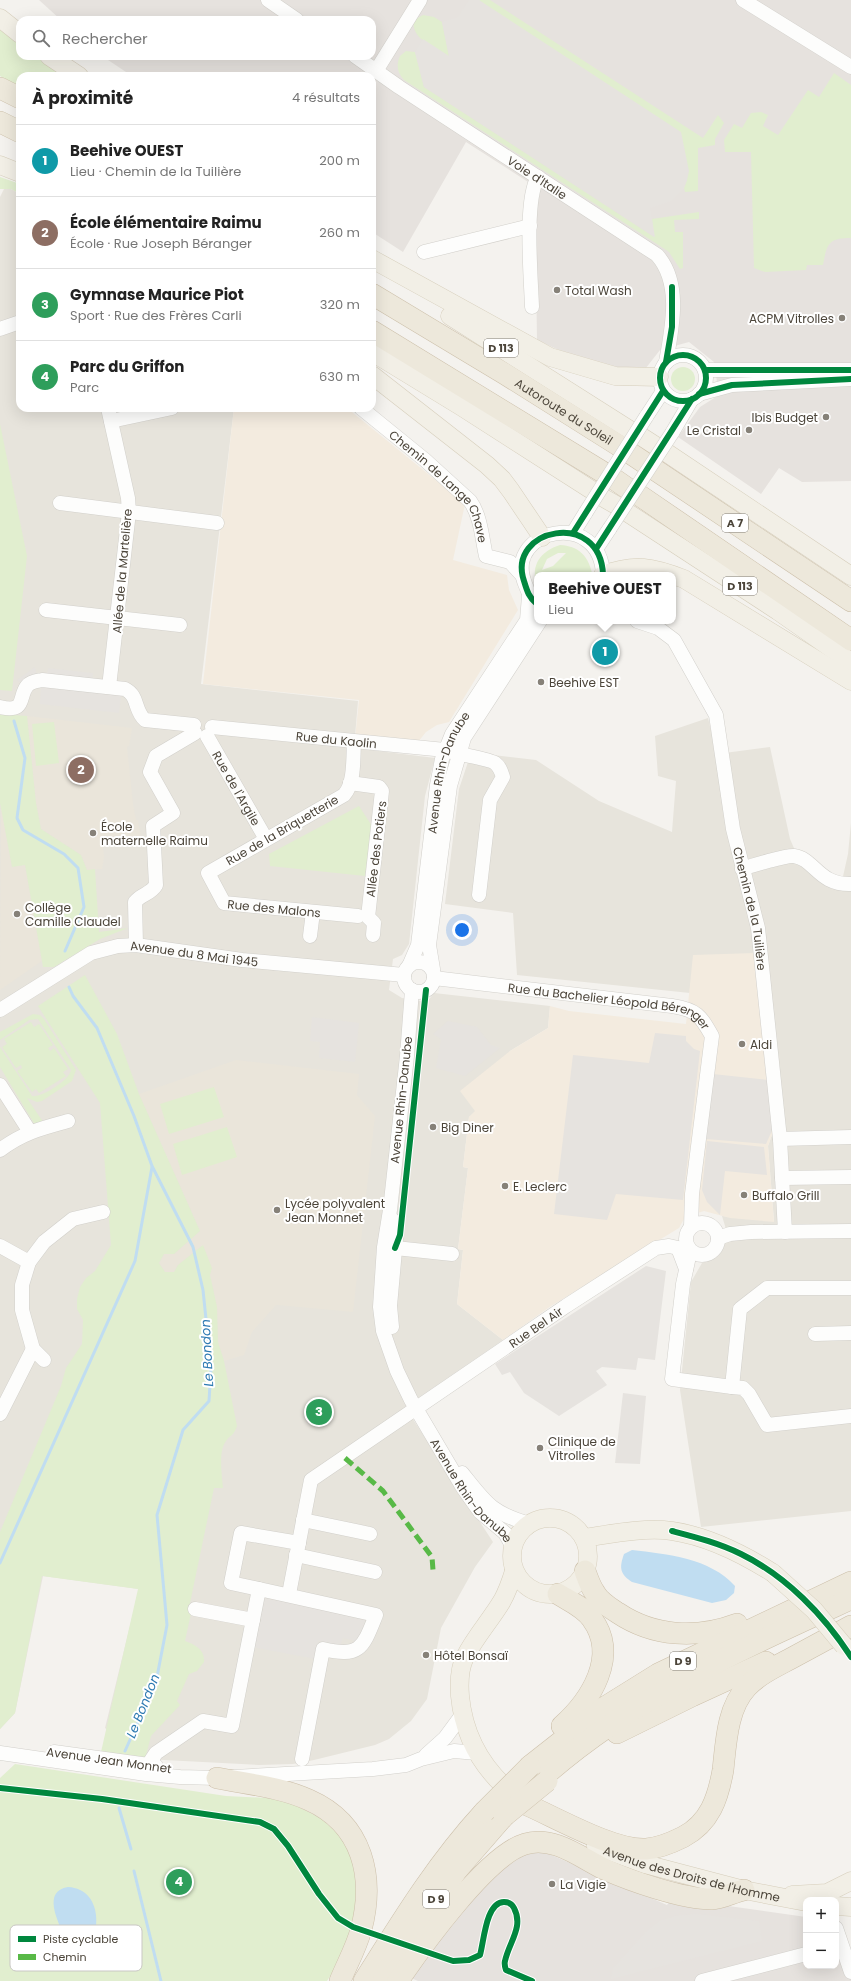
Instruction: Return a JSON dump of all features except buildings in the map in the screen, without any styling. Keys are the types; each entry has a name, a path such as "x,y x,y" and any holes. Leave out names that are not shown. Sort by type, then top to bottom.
{"highway":[{"path":"0,88 16,96"},
{"path":"0,122 16,130"},
{"name":"Autoroute du Soleil","path":"376,296 505,374 618,445 851,602"},
{"name":"A 7","path":"376,333 620,483 851,640"},
{"path":"586,1571 590,1586 600,1600 623,1616 655,1630 687,1634 716,1631 744,1622 851,1573"},
{"name":"D 9","path":"383,1981 457,1870 491,1814 605,1707 658,1674 851,1582"},
{"path":"364,1981 382,1953 407,1904 443,1849 491,1814 536,1771 587,1700 597,1681 602,1664 601,1639 592,1618 585,1610 558,1594"},
{"name":"D 9","path":"536,1771 644,1702 742,1649 851,1599"},
{"path":"527,1804 600,1838 628,1847 644,1849 659,1847 687,1835 702,1823 715,1804 719,1790 729,1724 739,1698 747,1687 761,1676 851,1624"},
{"name":"D 9","path":"536,1771 599,1744 631,1725 851,1624"},
{"path":"217,1778 296,1795 310,1800 338,1818 352,1835 363,1864 367,1880 367,1902 361,1931 340,1981"},
{"path":"398,1981 481,1876 497,1860 512,1849 524,1844 534,1842 547,1843 561,1847 624,1877 685,1896 714,1900 744,1890"}],"main road":[{"path":"0,18 16,31"},
{"path":"55,60 73,72"},
{"path":"0,165 16,171"},
{"path":"376,261 550,357 615,376 663,376"},
{"name":"D 113","path":"376,267 649,442 851,576"},
{"name":"D 113","path":"376,354 462,407 609,501 778,611 851,662"},
{"path":"376,379 487,465 502,479 542,538"},
{"path":"612,572 620,569 642,566 664,572"},
{"path":"676,576 684,579 851,681"},
{"path":"554,1518 565,1521 576,1528 584,1538 588,1550 586,1571 579,1582 569,1589 558,1594 547,1595 536,1592 519,1580 514,1570 512,1559 513,1547 516,1538 530,1524 541,1519 554,1518"},
{"path":"584,1538 624,1533 672,1531 741,1554 773,1573 814,1610 848,1652"},
{"name":"Avenue des Droits de l'Homme","path":"514,1570 504,1596 477,1636 462,1663 460,1680 462,1714 468,1736 476,1753 497,1778 516,1797 581,1839 610,1852 644,1864 744,1890 803,1901"},
{"path":"774,1896 827,1893 851,1881"},
{"path":"839,1906 851,1907"}],"street":[{"path":"268,0 291,16"},
{"path":"376,71 420,0"},
{"path":"743,0 851,67"},
{"name":"Voie d'Italie","path":"361,60 648,249 663,262 671,283 672,327 663,376"},
{"path":"532,307 530,226 533,188 538,177"},
{"path":"424,252 530,226"},
{"path":"0,329 16,323"},
{"name":"Voie d'Italie","path":"672,327 683,347 691,356"},
{"path":"573,533 646,417 663,376 677,355 691,356 697,359 705,370 706,383 596,549"},
{"path":"705,370 851,370"},
{"path":"663,376 676,400 696,397 732,385 851,379"},
{"path":"110,415 137,412"},
{"name":"Chemin de Lange Chave","path":"366,412 425,460 470,501 474,506 478,518 486,556 510,562"},
{"name":"Allée de la Martelière","path":"109,687 129,512 128,498 110,415"},
{"path":"60,503 217,523"},
{"path":"521,574 525,556 529,548 542,538 552,533 562,532 573,533 582,537 596,549 603,566 603,572"},
{"path":"525,556 510,562 521,574 533,600"},
{"name":"Avenue Rhin-Danube","path":"407,970 418,945 437,780 445,750 452,734 523,627 533,600"},
{"path":"46,610 180,626"},
{"name":"Avenue Rhin-Danube","path":"434,974 429,945 450,786 464,738 538,624"},
{"name":"Chemin de la Tuilière","path":"646,624 658,628 674,640 716,715 733,830 758,928 780,1139 784,1232"},
{"name":"Rue du Kaolin","path":"8,708 22,703 27,686 33,682 42,680 122,688 131,692 135,698 139,716 145,720 202,730 445,750 460,756 494,762 500,768 503,777 490,800 479,895"},
{"path":"136,945 135,902 139,897 153,890 156,885 153,826 173,813 150,772 156,756 202,730"},
{"name":"Rue de l'Argile","path":"202,730 266,839"},
{"path":"350,783 354,742"},
{"name":"Rue de la Briquetterie","path":"208,872 344,795 348,790 350,783"},
{"name":"Allée des Potiers","path":"350,783 379,787 382,791 363,916"},
{"path":"742,869 793,856 803,860 825,878 833,882 851,884"},
{"name":"Rue des Malons","path":"208,872 224,903 363,916"},
{"path":"310,936 313,912"},
{"path":"363,916 374,923 373,935"},
{"name":"Avenue du 8 Mai 1945","path":"0,1010 79,960 103,949 118,946 136,945 242,960 407,970"},
{"path":"422,962 430,966 434,974 430,987 421,992 412,990 406,983 407,970 422,962"},
{"name":"Rue du Bachelier Léopold Bérenger","path":"434,974 688,1008 699,1014 712,1036 689,1229"},
{"name":"Avenue Rhin-Danube","path":"412,990 407,1056 390,1210 396,1239 390,1247 390,1306 397,1371 416,1407 470,1499 480,1512 505,1533 513,1547"},
{"path":"0,1085 30,1132"},
{"path":"0,1150 14,1139 30,1132 68,1121"},
{"path":"780,1139 851,1137"},
{"path":"782,1178 851,1177"},
{"path":"689,1249 702,1255 712,1252 717,1243 713,1230 692,1194"},
{"path":"44,1360 33,1349 22,1310 22,1285 29,1262 44,1242 73,1219 103,1212"},
{"path":"851,1231 751,1232 730,1226 713,1230 699,1223 689,1229 686,1240 689,1249 683,1284 672,1380 743,1388 749,1394 767,1425 851,1416"},
{"name":"Rue Bel Air","path":"289,1594 311,1480 566,1306 656,1248 689,1229"},
{"path":"0,1246 29,1262"},
{"path":"656,1248 669,1246 678,1248 686,1269"},
{"path":"390,1247 452,1254"},
{"path":"683,1284 702,1255"},
{"path":"732,1387 740,1310 767,1288 851,1288"},
{"path":"815,1334 851,1334"},
{"path":"0,1414 33,1349"},
{"name":"Avenue Rhin-Danube","path":"431,1433 492,1508 513,1519 530,1524"},
{"path":"303,1520 370,1534"},
{"path":"302,1759 323,1649 339,1653 355,1650 361,1647 365,1642 376,1615 289,1594 231,1583 241,1533 375,1572"},
{"path":"148,1765 156,1752 203,1721 232,1726 259,1589"},
{"path":"194,1609 252,1627"},
{"name":"Avenue Jean Monnet","path":"421,1759 445,1738 462,1714"},
{"name":"Avenue Jean Monnet","path":"0,1744 107,1764"},
{"name":"Avenue Jean Monnet","path":"0,1753 131,1767 180,1778 217,1778 373,1769 406,1765 421,1759 454,1751 476,1753"},
{"name":"Avenue Jean Monnet","path":"131,1767 148,1765 217,1778"},
{"path":"838,1933 851,1972"},
{"path":"702,1981 803,1955"}],"shaded area":[{"path":"39,0 851,0 851,481 802,482 779,468 761,494 678,437 700,407 719,395 714,362 689,342 660,350 642,373 587,363 537,340 535,198 539,189 466,142 403,252 376,235 376,72 126,72 108,60 376,60 376,16 57,16"},
{"path":"469,0 479,0 681,132 689,171 687,180 684,188 671,201 650,208 655,237 424,87 415,52 423,39 449,56 442,22 458,17"},
{"path":"4,189 11,189 16,192 16,412 234,412 201,684 358,701 354,748 435,758 425,796 409,944 402,955 393,959 389,990 402,998 427,1002 434,993 550,1006 548,1028 510,1051 476,1111 469,1117 463,1167 468,1168 458,1249 463,1250 457,1304 503,1340 405,1407 493,1542 475,1567 441,1628 427,1699 411,1721 389,1739 375,1745 314,1760 293,1764 259,1765 145,1759 105,1728 139,1589 43,1576 15,1713 0,1729 0,197"},
{"path":"234,412 352,412 465,504 453,560 507,575 509,590 518,610 449,722 437,725 426,732 418,742 355,738 359,700 203,684"},
{"path":"35,667 37,675 47,676 48,668 93,673 92,685 122,688 119,713 40,704 41,685 23,684 17,680"},
{"path":"27,716 132,728 129,746 127,747 133,804 136,820 138,820 142,843 103,847 104,857 102,869 87,870 81,855 41,829 36,803"},
{"path":"708,718 717,754 770,747 790,839 797,855 842,881 848,854 851,823 851,1511 701,1527 680,1390 691,1282 702,1263 712,1259 729,1239 722,1216 774,1221 768,1146 775,1126 694,955 690,993 517,975 513,913 445,904 459,789 472,750 493,755 536,760 599,801 672,832 676,781 658,776 655,736"},
{"name":"Collège Camille Claudel","path":"1,803 12,867 25,865 42,961 0,990"},
{"path":"755,953 775,1126 768,1146 774,1222 730,1218 704,1211 685,1217 679,1228 551,1306 503,1340 457,1304 463,1250 458,1249 468,1168 463,1167 469,1117 475,1111 460,1091 510,1051 548,1028 550,1006 569,1011 686,1024 693,955"},
{"path":"312,1017 359,1023 355,1062 319,1058 320,1042 310,1041"},
{"path":"448,1021 477,1027 491,1045 500,1048 465,1076 436,1068 441,1039 433,1034"},
{"path":"655,1033 686,1036 686,1041 694,1049 700,1051 683,1200 616,1194 607,1220 554,1214 573,1055 649,1063"},
{"name":"Lycée polyvalent Jean Monnet","path":"236,1060 359,1074 357,1095 375,1116 353,1312 276,1305 252,1332 244,1355 224,1361 218,1342 217,1307 210,1275 212,1268 178,1265 174,1272 165,1272 159,1263 164,1254 174,1254 200,1231 139,1094"},
{"path":"713,1074 768,1080 774,1126 766,1144 706,1139"},
{"path":"707,1141 764,1147 767,1175 725,1171 720,1215 707,1202 702,1190"},
{"path":"646,1266 666,1271 655,1360 638,1358 636,1370 602,1367 596,1371 607,1385 559,1416 524,1393 510,1372 502,1375 495,1364"},
{"path":"623,1393 646,1396 640,1464 615,1463"},
{"path":"263,1598 366,1617 360,1642 343,1638 340,1646 319,1641 315,1659 253,1647"},
{"path":"540,1850 667,1905 672,1898 803,1917 803,1969 839,1969 839,1960 851,1957 851,1981 418,1981 411,1978 493,1876 528,1852"},
{"path":"697,1914 759,1921 762,1941 611,1979 613,1968 645,1932 659,1921 675,1916"}],"green space":[{"path":"479,0 490,0 703,138 718,115 724,123 715,139 715,145 698,148 698,191 685,192 684,188 687,180"},
{"path":"423,15 434,17 442,22 449,57 425,42 416,33 414,20"},
{"path":"0,27 16,40 16,60 43,60 61,72 16,72 16,85 0,76"},
{"path":"406,51 415,52 424,87 654,237 652,219 699,212 699,219 674,220 675,232 683,232 683,268 680,269 669,252 404,80 399,71 398,62 400,56"},
{"path":"834,73 851,85 851,238 837,239 833,241 828,247 823,265 807,265 806,270 765,272 754,268 751,152 725,152 724,140 734,124 742,128 751,113 761,112 768,115 763,126 778,135 808,90 819,97"},
{"path":"0,177 16,183 16,192 11,189 0,189"},
{"path":"683,367 692,370 695,379 692,388 683,391 674,388 671,379 674,370"},
{"path":"0,424 27,556 12,691 0,690"},
{"path":"560,545 572,547 585,556 592,572 535,572 536,565 547,551","holes":["558,553 566,553 553,566 542,570 547,559"]},
{"path":"0,714 27,716 36,803 41,829 81,855 87,870 95,869 99,932 128,928 100,939 54,967 43,967 25,865 12,867 0,803"},
{"path":"54,722 59,763 36,766 32,724"},
{"path":"359,806 372,826 365,876 270,866 269,854"},
{"path":"85,975 117,1034 139,1094 200,1231 174,1254 164,1254 159,1263 165,1272 174,1272 178,1265 203,1245 212,1268 210,1275 217,1307 218,1342 224,1361 237,1426 226,1441 222,1451 221,1464 223,1488 214,1488 190,1603 193,1604 185,1641 199,1648 203,1654 204,1662 197,1671 189,1674 177,1701 180,1705 151,1736 145,1759 101,1752 138,1589 42,1576 15,1713 0,1729 0,1532 61,1386 66,1368 82,1344 83,1320 77,1309 77,1299 80,1287 86,1278 95,1271 111,1245 100,1103 38,1006"},
{"path":"33,1014 40,1015 44,1019 76,1070 72,1081 42,1101 37,1102 27,1098 43,1122 35,1125 0,1067 0,1047 32,1096 42,1094 54,1088 66,1079 71,1070 38,1019 29,1020 0,1040 0,1032"},
{"path":"31,1022 34,1027 39,1024 53,1045 48,1048 50,1051 54,1048 68,1069 63,1072 66,1076 39,1093 36,1089 32,1092 17,1071 22,1068 21,1065 16,1068 2,1047 7,1044 4,1039"},
{"path":"214,1087 224,1117 169,1134 160,1104"},
{"path":"227,1127 237,1157 182,1175 173,1144"},
{"path":"15,1764 226,1796 267,1798 289,1802 322,1819 342,1838 356,1868 356,1924 340,1960 327,1981 0,1981 0,1778"}],"water":[{"path":"632,1550 659,1553 701,1563 725,1577 735,1586 734,1593 726,1600 712,1603 632,1582 623,1573 621,1563 624,1554"},
{"path":"68,1887 80,1890 89,1896 94,1906 96,1925 60,1925 54,1907 54,1900 56,1894 60,1890"}],"waterway":[{"name":"Le Bondon","path":"14,721 25,758 17,818 23,830 64,854 78,868 84,907 65,951"},
{"name":"Le Bondon","path":"69,987 73,996 97,1028 134,1116 152,1166 193,1247 203,1290 211,1368 209,1401 183,1430 157,1515 167,1625 156,1682 125,1751"},
{"path":"0,1563 135,1261 152,1167"},
{"name":"Le Bondon","path":"119,1808 131,1849"},
{"name":"Le Bondon","path":"134,1871 161,1981"}],"marked path":[{"path":"345,1458 383,1491 432,1557 433,1570"}],"cycle path":[{"path":"666,362 672,327 672,287"},
{"path":"678,355 688,355 696,359 702,365 706,373 706,378 706,383 702,391 696,397 688,401 678,401 670,397 664,391 660,383 660,373 664,365 670,359 678,355"},
{"path":"705,370 851,370"},
{"path":"699,394 732,385 851,379"},
{"path":"573,533 663,391"},
{"path":"596,549 692,399"},
{"path":"534,602 526,588 522,563 528,548 541,538 556,533 572,534 587,541 598,554 602,572"},
{"path":"395,1248 400,1235 426,990"},
{"path":"672,1531 733,1550 773,1573 803,1598 829,1626 851,1657"},
{"path":"0,1788 102,1799 260,1822 274,1829 288,1846 319,1894 338,1918 353,1927 453,1961 469,1960 480,1955 487,1923 493,1908 498,1904 504,1902 508,1903 512,1905 517,1915 517,1928 507,1954 505,1968 506,1970 532,1981"}],"place":[{"name":"Total Wash","path":"557,290"},
{"name":"ACPM Vitrolles","path":"842,318"},
{"name":"Ibis Budget","path":"826,417"},
{"name":"Le Cristal","path":"749,430"},
{"name":"Beehive OUEST","path":"605,652"},
{"name":"Beehive EST","path":"541,682"},
{"name":"École élémentaire Raimu","path":"81,770"},
{"name":"École maternelle Raimu","path":"93,833"},
{"name":"Collège Camille Claudel","path":"17,914"},
{"name":"Aldi","path":"742,1044"},
{"name":"Big Diner","path":"433,1127"},
{"name":"E. Leclerc","path":"505,1186"},
{"name":"Buffalo Grill","path":"744,1195"},
{"name":"Lycée polyvalent Jean Monnet","path":"277,1210"},
{"name":"Gymnase Maurice Piot","path":"319,1412"},
{"name":"Clinique de Vitrolles","path":"540,1448"},
{"name":"Hôtel Bonsaï","path":"426,1655"},
{"name":"Parc du Griffon","path":"179,1882"},
{"name":"La Vigie","path":"552,1884"}]}
